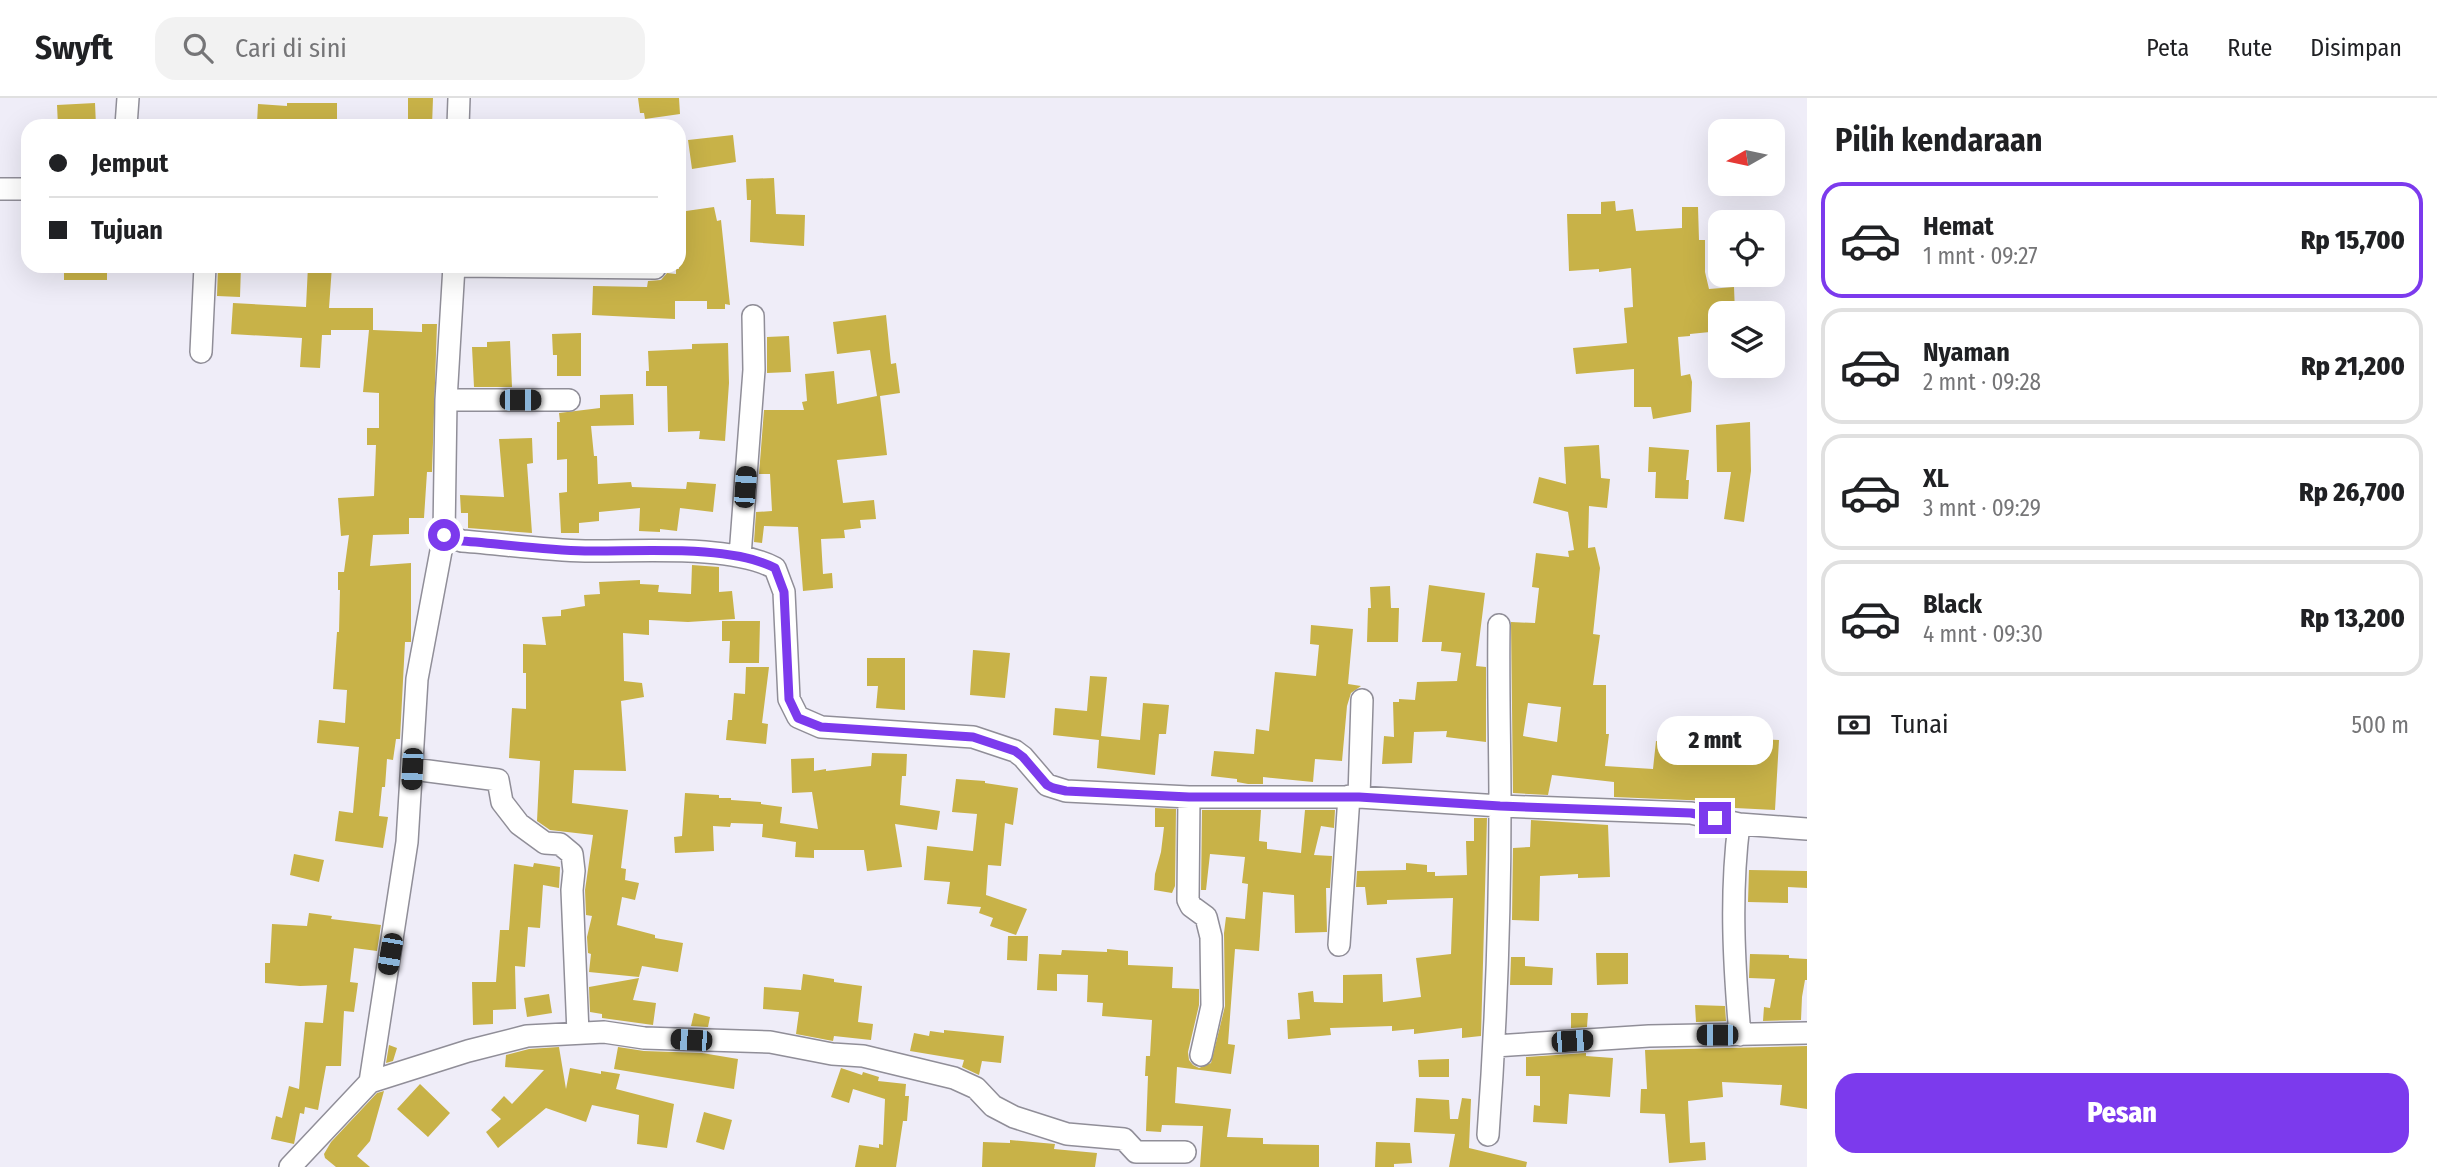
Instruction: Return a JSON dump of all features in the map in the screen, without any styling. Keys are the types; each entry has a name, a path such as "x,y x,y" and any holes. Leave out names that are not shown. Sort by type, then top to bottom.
{"street":[{"path":"126,119 128,98"},
{"path":"458,119 459,98"},
{"path":"0,189 21,190"},
{"path":"201,352 205,273"},
{"path":"370,1082 407,842 417,679 444,535 446,400 454,273"},
{"path":"740,556 754,370 753,316"},
{"path":"446,400 569,400"},
{"path":"444,535 462,541 581,551 714,553 759,560 775,568 784,592 789,699 793,710 805,722 821,727 973,737 1015,751 1047,785 1066,791 1189,797 1354,796 1500,806 1691,813 1739,824 1807,829"},
{"path":"1488,1135 1495,1046 1500,806 1499,625"},
{"path":"1339,945 1362,699"},
{"path":"412,769 498,780 502,802 519,824 545,843 560,844 572,854 578,1033"},
{"path":"1189,797 1188,901 1206,917 1212,955 1212,1006 1201,1055"},
{"path":"1739,824 1734,864 1733,949 1740,1035"},
{"path":"290,1167 370,1082 527,1035 604,1032 644,1038 770,1042 832,1054 863,1056 954,1078 976,1088 993,1105 1014,1117 1066,1134 1124,1139 1136,1159 1185,1152"},
{"path":"1495,1046 1649,1036 1807,1032"}],"building":[{"path":"408,98 433,98 432,119 408,119"},
{"path":"638,98 679,98 680,114 645,119 644,113 640,113"},
{"path":"95,103 96,119 58,119 57,105"},
{"path":"287,103 337,103 337,119 257,119 258,104 287,106"},
{"path":"733,135 736,162 692,169 688,140"},
{"path":"774,178 776,214 805,215 804,246 750,242 751,200 747,200 746,179"},
{"path":"1615,201 1616,211 1633,209 1636,231 1682,228 1682,207 1698,207 1699,240 1705,240 1708,287 1734,287 1735,301 1708,301 1708,332 1678,337 1681,376 1690,374 1692,382 1691,412 1653,419 1651,407 1634,407 1634,369 1576,374 1573,348 1627,343 1624,308 1633,307 1631,268 1599,272 1599,269 1569,271 1567,214 1601,214 1601,202"},
{"path":"714,207 717,221 721,220 730,305 725,304 725,309 707,309 707,301 675,301 675,319 592,315 593,286 647,287 648,281 661,280 667,273 686,273 686,211"},
{"path":"64,273 107,273 107,280 64,280"},
{"path":"218,273 241,273 240,297 217,296"},
{"path":"308,273 332,273 329,308 373,308 373,330 422,332 422,324 437,324 432,472 427,472 424,518 409,518 409,534 373,535 370,566 411,563 411,642 405,642 400,739 396,739 393,760 387,759 385,787 382,787 379,816 388,817 383,848 335,841 339,811 353,813 359,747 317,743 319,720 345,723 347,690 333,689 339,632 338,572 344,572 349,535 341,536 338,498 374,496 376,445 367,445 367,428 379,428 379,393 363,392 369,330 331,330 331,335 322,335 320,368 300,367 302,338 231,334 233,303 306,307"},
{"path":"886,315 891,364 896,363 900,393 880,396 887,455 837,460 843,503 874,500 876,519 860,520 861,528 844,530 845,538 821,539 823,574 832,573 833,588 803,591 798,527 764,526 762,543 754,542 756,512 772,511 770,474 759,474 764,410 804,410 802,402 807,401 805,374 834,371 837,404 877,396 870,350 837,354 833,322"},
{"path":"581,333 581,376 557,376 557,355 553,355 552,334"},
{"path":"789,336 791,372 767,373 767,337"},
{"path":"510,341 512,387 474,387 472,347 487,347 487,342"},
{"path":"728,343 729,383 725,441 699,439 700,431 668,432 667,386 646,386 646,371 649,371 648,351 692,349 692,344"},
{"path":"633,394 634,425 591,426 594,456 597,456 598,484 631,482 632,487 686,489 687,482 716,484 713,512 680,508 677,531 660,529 660,532 639,531 640,508 599,512 599,521 579,523 579,533 561,533 559,493 567,492 567,459 557,460 559,413 600,408 600,395"},
{"path":"1750,422 1751,471 1744,522 1724,519 1731,472 1717,472 1716,425"},
{"path":"532,438 533,463 527,464 532,533 468,528 468,513 461,513 460,495 504,497 499,439"},
{"path":"1599,445 1601,478 1610,479 1607,508 1589,506 1588,548 1595,547 1600,568 1593,634 1600,635 1593,685 1606,685 1606,734 1609,734 1605,766 1653,769 1656,741 1705,746 1706,737 1779,740 1775,810 1735,808 1735,802 1614,797 1614,782 1552,775 1548,795 1513,793 1511,622 1535,623 1539,588 1532,587 1536,553 1569,557 1568,551 1574,550 1568,512 1533,503 1539,477 1566,484 1564,447","holes":["1528,703 1561,707 1557,742 1523,736"]},
{"path":"1649,447 1689,450 1686,480 1689,480 1688,499 1655,498 1656,472 1648,472"},
{"path":"692,565 719,567 719,592 732,591 735,619 688,622 649,620 649,635 623,633 624,681 642,683 644,697 621,701 626,771 574,770 572,803 628,810 621,868 626,869 625,880 639,883 635,900 622,897 617,925 655,935 655,938 683,943 678,972 642,966 639,977 589,972 591,954 588,953 587,937 592,916 586,915 585,890 593,835 550,830 537,821 540,761 509,758 512,708 526,709 523,644 546,645 542,617 561,616 561,610 585,606 584,595 600,594 599,582 640,580 640,584 659,585 658,592 691,594"},
{"path":"1429,585 1485,593 1476,666 1486,667 1486,742 1446,737 1447,731 1414,732 1412,763 1382,764 1384,736 1394,737 1393,702 1399,702 1399,699 1415,700 1417,682 1457,681 1461,653 1441,651 1442,642 1422,642"},
{"path":"1390,586 1391,608 1399,608 1398,642 1367,642 1368,608 1371,608 1370,587"},
{"path":"722,621 760,621 759,663 729,663 730,641 722,641"},
{"path":"1311,625 1353,629 1348,684 1361,686 1351,693 1347,706 1342,761 1315,759 1313,782 1263,777 1263,784 1248,784 1237,782 1237,779 1211,776 1214,751 1254,754 1256,729 1269,731 1275,672 1316,676 1319,645 1310,644"},
{"path":"973,650 1010,653 1005,698 970,695"},
{"path":"867,658 905,658 905,710 876,708 878,686 867,686"},
{"path":"746,667 769,667 762,723 768,724 766,744 726,740 728,720 732,720 734,693 745,694"},
{"path":"1090,676 1107,677 1101,736 1140,740 1143,703 1169,705 1166,734 1159,734 1155,775 1097,768 1099,740 1053,735 1055,708 1087,711"},
{"path":"872,753 907,754 900,805 940,811 937,830 895,824 902,867 867,871 864,850 814,850 814,858 795,857 796,842 762,837 763,824 731,823 730,827 713,826 714,851 675,853 674,837 682,836 685,793 719,795 719,798 782,807 780,823 818,829 812,792 792,793 791,759 814,758 814,771 826,771 871,766"},
{"path":"956,779 985,781 1018,788 1013,825 1005,823 1001,866 988,865 986,895 1027,909 1016,935 990,926 993,918 979,913 981,907 947,904 950,882 924,880 927,846 973,851 977,814 952,812"},
{"path":"1155,808 1176,809 1175,886 1172,893 1154,890 1164,827 1155,827"},
{"path":"1202,810 1261,810 1259,841 1267,842 1267,849 1301,853 1305,810 1335,810 1334,828 1321,826 1314,855 1332,856 1330,888 1326,888 1327,932 1295,933 1294,895 1263,892 1259,951 1235,949 1228,1044 1235,1045 1231,1074 1177,1067 1175,1103 1231,1109 1227,1137 1263,1138 1263,1144 1319,1145 1319,1167 1200,1167 1203,1126 1162,1125 1161,1132 1146,1131 1146,1056 1150,1056 1152,1020 1102,1016 1103,1003 1087,1002 1088,975 1057,974 1057,991 1037,990 1039,954 1061,955 1062,950 1128,951 1128,965 1173,967 1172,988 1199,989 1199,1005 1188,1052 1189,1060 1199,1068 1211,1063 1225,1006 1226,917 1245,919 1248,884 1242,883 1245,857 1210,854 1206,890 1201,890"},
{"path":"1474,818 1487,818 1481,1036 1462,1038 1462,1028 1414,1034 1414,1029 1392,1031 1392,1026 1330,1028 1331,1035 1288,1039 1287,1020 1300,1019 1298,993 1313,991 1314,1002 1343,1003 1343,975 1382,974 1383,1002 1421,997 1416,958 1451,954 1453,898 1387,900 1387,904 1367,905 1365,887 1356,887 1357,871 1406,870 1406,863 1427,865 1427,872 1435,872 1435,876 1467,875 1466,841 1474,841"},
{"path":"1531,820 1608,825 1610,877 1578,878 1578,874 1540,876 1539,921 1512,920 1513,848 1530,847"},
{"path":"294,854 324,860 319,882 290,875"},
{"path":"534,863 560,867 559,888 543,885 540,928 528,927 525,967 515,966 516,1009 493,1010 493,1024 473,1025 472,982 496,982 500,930 509,930 514,864 533,867"},
{"path":"1749,870 1807,871 1807,888 1788,887 1788,903 1748,902"},
{"path":"309,913 332,916 331,919 381,925 377,951 354,948 350,982 358,983 354,1012 344,1011 341,1066 326,1066 318,1110 305,1107 304,1114 300,1113 294,1144 271,1139 276,1116 282,1118 289,1086 299,1089 305,1022 323,1023 327,985 265,983 265,963 270,963 272,924 307,926"},
{"path":"1008,936 1028,936 1027,961 1007,960"},
{"path":"1596,953 1628,953 1628,984 1597,985"},
{"path":"1750,954 1789,955 1789,958 1807,959 1801,1020 1763,1021 1764,1007 1770,1008 1775,979 1749,978"},
{"path":"1511,957 1525,957 1525,966 1553,968 1552,985 1510,985"},
{"path":"803,974 862,986 858,1022 873,1024 871,1040 834,1036 833,1041 796,1034 799,1012 763,1009 764,987 801,990"},
{"path":"639,978 633,1000 656,1003 653,1025 602,1018 602,1014 590,1012 589,987"},
{"path":"549,994 552,1013 527,1017 524,998"},
{"path":"1695,1005 1725,1006 1726,1021 1696,1022"},
{"path":"694,1013 710,1017 708,1027 691,1026"},
{"path":"1571,1013 1588,1013 1587,1027 1571,1028"},
{"path":"944,1030 1004,1036 1001,1063 982,1061 979,1075 962,1067 964,1060 910,1051 914,1033 929,1036 930,1031 944,1033"},
{"path":"389,1045 397,1048 393,1061 386,1063"},
{"path":"1807,1046 1807,1109 1780,1105 1782,1085 1722,1082 1723,1097 1688,1101 1690,1143 1705,1142 1706,1160 1669,1163 1665,1114 1640,1113 1641,1089 1647,1089 1645,1050"},
{"path":"559,1047 566,1089 570,1068 601,1074 601,1071 620,1074 616,1089 674,1104 667,1148 637,1144 639,1115 592,1105 586,1122 546,1108 498,1148 486,1132 501,1119 491,1110 504,1096 512,1104 544,1070 505,1067 506,1055 529,1049"},
{"path":"618,1047 644,1051 702,1053 738,1059 734,1089 614,1069"},
{"path":"1586,1053 1586,1056 1613,1058 1610,1097 1569,1094 1567,1124 1533,1122 1534,1105 1540,1106 1540,1076 1526,1076 1526,1057"},
{"path":"1449,1059 1449,1077 1419,1077 1418,1060"},
{"path":"841,1068 879,1077 878,1081 906,1084 905,1096 909,1096 907,1121 903,1121 896,1167 855,1167 859,1145 879,1148 879,1144 883,1145 885,1099 853,1089 849,1103 831,1097"},
{"path":"420,1084 450,1113 428,1137 397,1109"},
{"path":"384,1091 370,1141 357,1156 370,1167 336,1167 324,1154 331,1142 377,1093"},
{"path":"1416,1098 1449,1100 1450,1119 1458,1119 1462,1098 1471,1099 1469,1148 1527,1162 1526,1167 1449,1167 1455,1134 1414,1132"},
{"path":"704,1112 732,1120 724,1150 696,1142"},
{"path":"1010,1140 1055,1144 1054,1149 1097,1153 1095,1167 982,1167 983,1142 1010,1143"},
{"path":"1376,1142 1410,1143 1412,1163 1375,1167"}],"route":[{"path":"444,535 462,541 581,551 714,553 759,560 775,568 784,592 789,699 798,718 821,727 973,737 1015,751 1047,785 1066,791 1189,797 1359,797 1500,806 1691,813 1715,818"}]}
